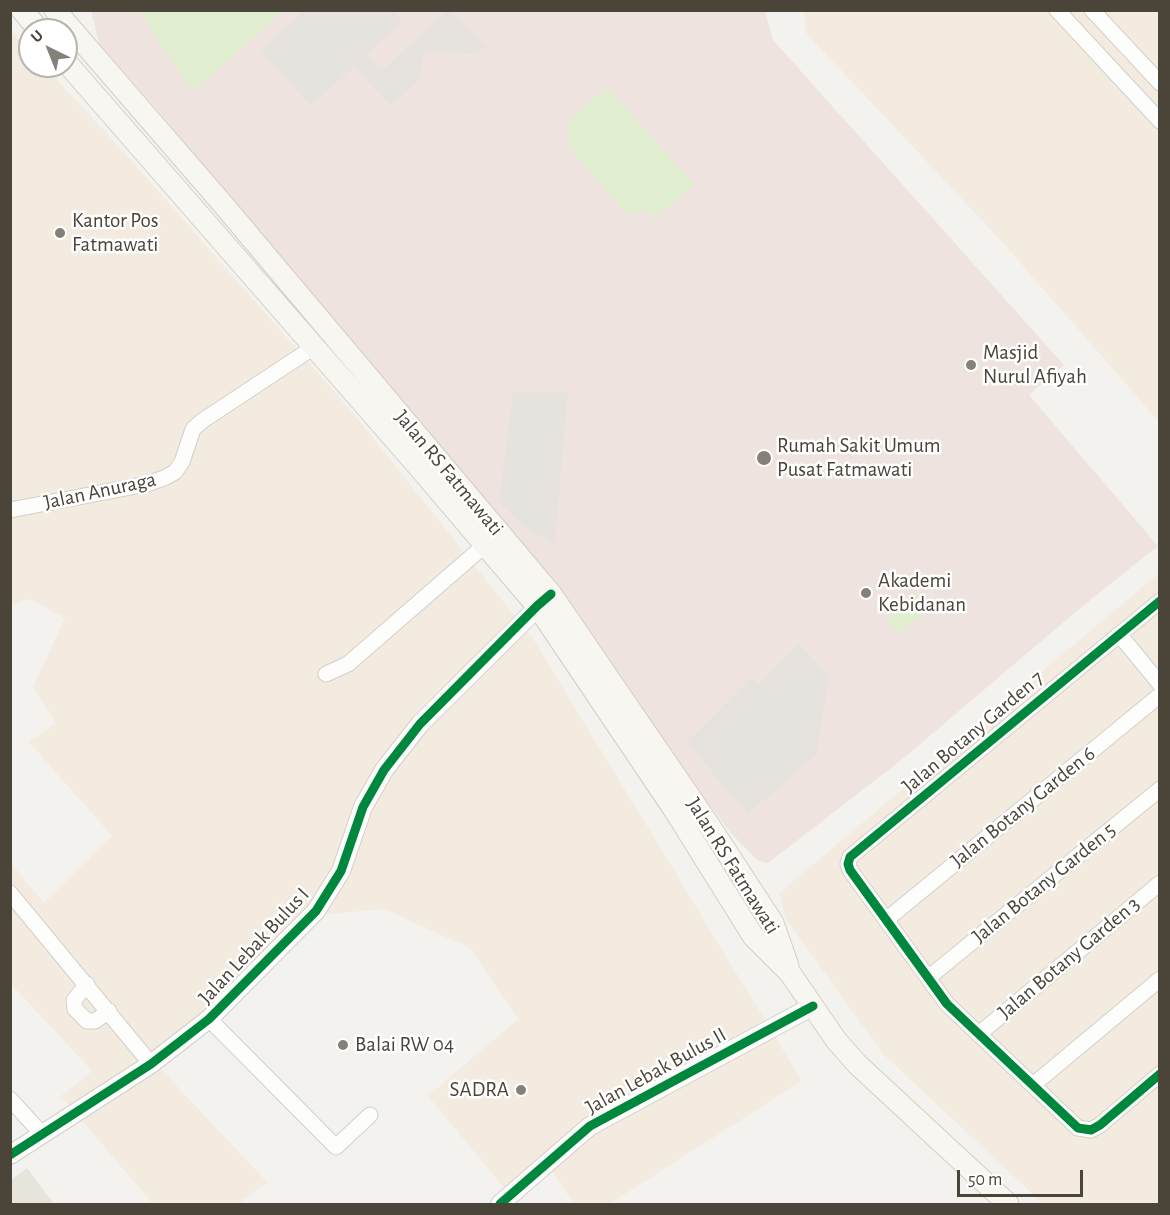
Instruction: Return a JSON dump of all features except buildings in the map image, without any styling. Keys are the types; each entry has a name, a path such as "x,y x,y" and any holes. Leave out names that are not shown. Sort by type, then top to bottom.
{"main road":[{"name":"Jalan RS Fatmawati","path":"55,10 186,160 544,600 717,856 753,936 790,973 836,1040 857,1064 1008,1204"},
{"name":"Jalan RS Fatmawati","path":"78,76 485,545 544,600"},
{"path":"167,178 186,160"}],"street":[{"path":"1057,10 1160,121"},
{"path":"1092,10 1160,83"},
{"name":"Jalan Anuraga","path":"10,510 147,484 164,478 175,472 182,462 193,429 202,421 314,348"},
{"path":"326,674 348,664 485,545"},
{"name":"Jalan Lebak Bulus I","path":"10,1155 151,1064 210,1019 316,911 340,872 363,807 384,770 420,724 544,600"},
{"name":"Jalan Botany Garden 7","path":"886,920 850,870 848,864 850,856 1160,601"},
{"path":"1119,634 1160,684"},
{"name":"Jalan Botany Garden 6","path":"886,920 1160,694"},
{"name":"Jalan Botany Garden 5","path":"928,978 1160,789"},
{"name":"Jalan Botany Garden 3","path":"979,1034 1160,883"},
{"path":"10,893 151,1064"},
{"path":"886,920 947,1004 1078,1128 1090,1130 1100,1125 1160,1074"},
{"path":"1033,1085 1160,979"},
{"path":"87,984 74,1000 75,1009 87,1021 95,1021 109,1011"},
{"name":"Jalan Lebak Bulus II","path":"500,1204 591,1126 813,1006"},
{"name":"Jalan Lebak Bulus I","path":"210,1019 336,1147 370,1115"},
{"path":"10,1099 41,1133"}],"shaded area":[{"path":"305,10 393,11 402,21 366,55 381,71 447,11 451,11 486,46 477,54 424,52 419,80 391,106 354,67 311,106 260,51"},
{"name":"Rumah Sakit Umum Pusat Fatmawati","path":"91,11 765,11 773,40 1064,365 1029,395 1158,546 1084,605 900,761 768,863 757,860 714,811 497,522 160,113 99,43"},
{"path":"804,11 1159,11 1159,422 1003,243 806,33"},
{"path":"10,30 18,38 18,78 55,78 124,152 358,419 534,640 802,1081 609,1204 574,1204 544,1159 505,1189 428,1096 518,1019 470,948 384,909 318,915 159,1067 267,1182 238,1204 153,1204 61,1096 92,1071 11,984 11,863 44,903 112,836 29,742 56,723 33,687 65,618 29,599 11,605"},
{"path":"513,391 568,392 555,541 552,543 522,525 499,501"},
{"path":"1159,573 1159,1204 1043,1204 883,1054 785,918 779,893"},
{"path":"799,644 829,676 816,755 748,814 688,741 751,677 759,684"},
{"path":"27,1168 54,1204 11,1204 11,1180"}],"green space":[{"path":"139,11 283,11 198,88 189,87"},
{"path":"607,87 694,184 656,217 647,212 635,211 626,214 567,144 569,121"},
{"path":"918,592 931,607 899,635 887,620"}],"cycle path":[{"path":"10,1155 151,1064 209,1019 316,911 341,871 363,807 384,770 420,724 551,594"},
{"path":"1160,601 850,857 848,864 850,870 947,1004 1078,1128 1091,1130 1100,1125 1160,1074"},
{"path":"500,1204 590,1126 813,1006"}],"place":[{"name":"Kantor Pos Fatmawati","path":"60,233"},
{"name":"Masjid Nurul Afiyah","path":"971,365"},
{"name":"Rumah Sakit Umum Pusat Fatmawati","path":"764,458"},
{"name":"Akademi Kebidanan","path":"866,593"},
{"name":"Balai RW 04","path":"343,1045"},
{"name":"SADRA","path":"521,1090"}]}
